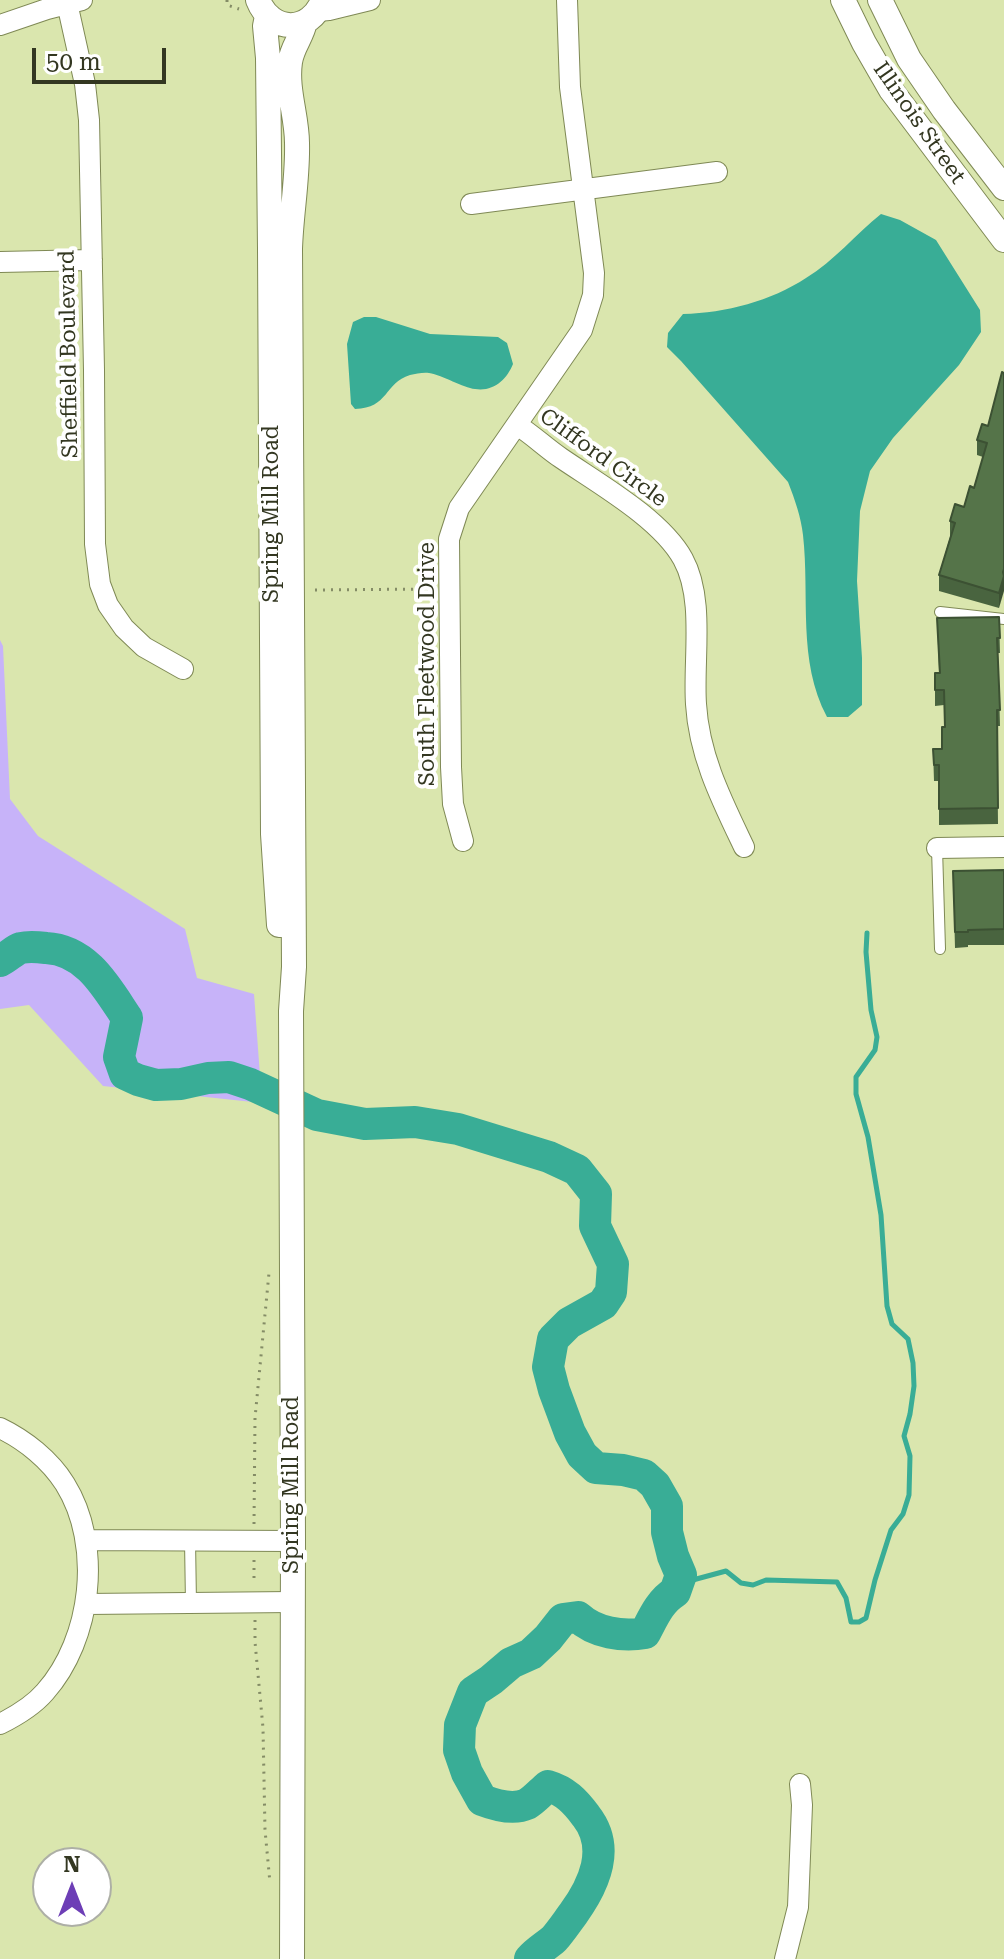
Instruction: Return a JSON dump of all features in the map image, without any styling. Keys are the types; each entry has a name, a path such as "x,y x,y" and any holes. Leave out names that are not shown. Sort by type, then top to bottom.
{"street":[{"path":"247,4 285,25 295,25 315,11 370,0"},
{"name":"South Fleetwood Drive","path":"463,841 453,804 451,767 449,539 459,508 582,330 593,295 594,273 570,87 567,0"},
{"name":"Illinois Street","path":"843,0 891,90 1004,240"},
{"name":"Illinois Street","path":"880,0 909,59 1004,188"},
{"path":"0,25 75,2"},
{"name":"Sheffield Boulevard","path":"75,2 89,120 95,544 100,584 108,605 124,628 144,647 183,669"},
{"name":"Spring Mill Road","path":"247,4 265,26 268,58 273,834 282,966 291,1011"},
{"name":"Spring Mill Road","path":"292,1959 291,1011 294,951 290,249 297,142 289,74 293,47 315,11"},
{"path":"471,204 717,172"},
{"path":"0,262 92,260"},
{"name":"Clifford Circle","path":"517,425 650,520 683,560 692,582 695,604 696,705 702,750 744,847"},
{"path":"937,848 1004,847"},
{"path":"0,1428 27,1444 65,1484 87,1540 86,1604 77,1640 61,1672 43,1695 20,1714 0,1724"},
{"path":"87,1540 293,1541"},
{"path":"86,1604 292,1602"},
{"path":"785,1959 799,1898 800,1784"}],"lane":[{"path":"940,612 1004,619"},
{"path":"937,848 940,949"},
{"path":"190,1540 191,1604"}],"path":[{"path":"315,590 449,588"}],"shaded area":[{"path":"0,640 3,646 10,799 38,836 185,929 197,978 254,994 262,1103 103,1086 29,1005 0,1009"}],"water":[{"path":"881,214 900,220 936,240 980,310 981,332 959,365 893,438 870,471 860,511 857,581 862,705 848,717 827,717 818,695 808,651 803,535 788,482 667,347 668,333 683,314 748,304 792,286 826,264"},
{"path":"364,317 376,317 430,334 498,337 507,343 513,364 499,383 482,389 470,388 429,373 410,375 395,384 374,404 355,409 351,404 347,344 353,322"}],"building":[{"path":"1002,372 1004,576 999,593 939,575 955,523 950,521 955,504 964,507 970,486 974,488 987,443 977,440 982,424 988,426"},
{"path":"999,617 998,808 939,809 939,765 934,765 933,749 942,749 942,727 945,727 944,690 935,690 935,673 940,673 937,618"},
{"path":"1004,870 1004,929 955,932 953,871"}],"waterway":[{"path":"678,1584 726,1571 741,1583 753,1585 766,1580 837,1582 846,1598 851,1622 859,1622 866,1618 891,1530 903,1514 909,1495 910,1456 904,1436 914,1386 913,1363 908,1339 892,1324 887,1306 881,1215 868,1137 856,1094 856,1077 875,1050 877,1037 871,1010 867,933"},
{"path":"0,961 18,949 34,947 60,950 84,963 103,983 127,1018 119,1057 125,1074 138,1080 156,1085 229,1077 317,1115 365,1124 415,1122 458,1129 549,1157 577,1170 596,1194 595,1226 613,1264 611,1292 603,1304 569,1323 553,1339 548,1367 570,1433 582,1455 596,1468 644,1475 655,1485 667,1506 667,1532 681,1575 675,1592 661,1605 645,1633 610,1632 593,1627 578,1617 563,1619 531,1654 511,1663 473,1692 460,1725 459,1750 482,1800 516,1807 530,1802 548,1786 554,1788 569,1797 582,1811 597,1841 597,1866 587,1891 557,1936 530,1959"}]}
